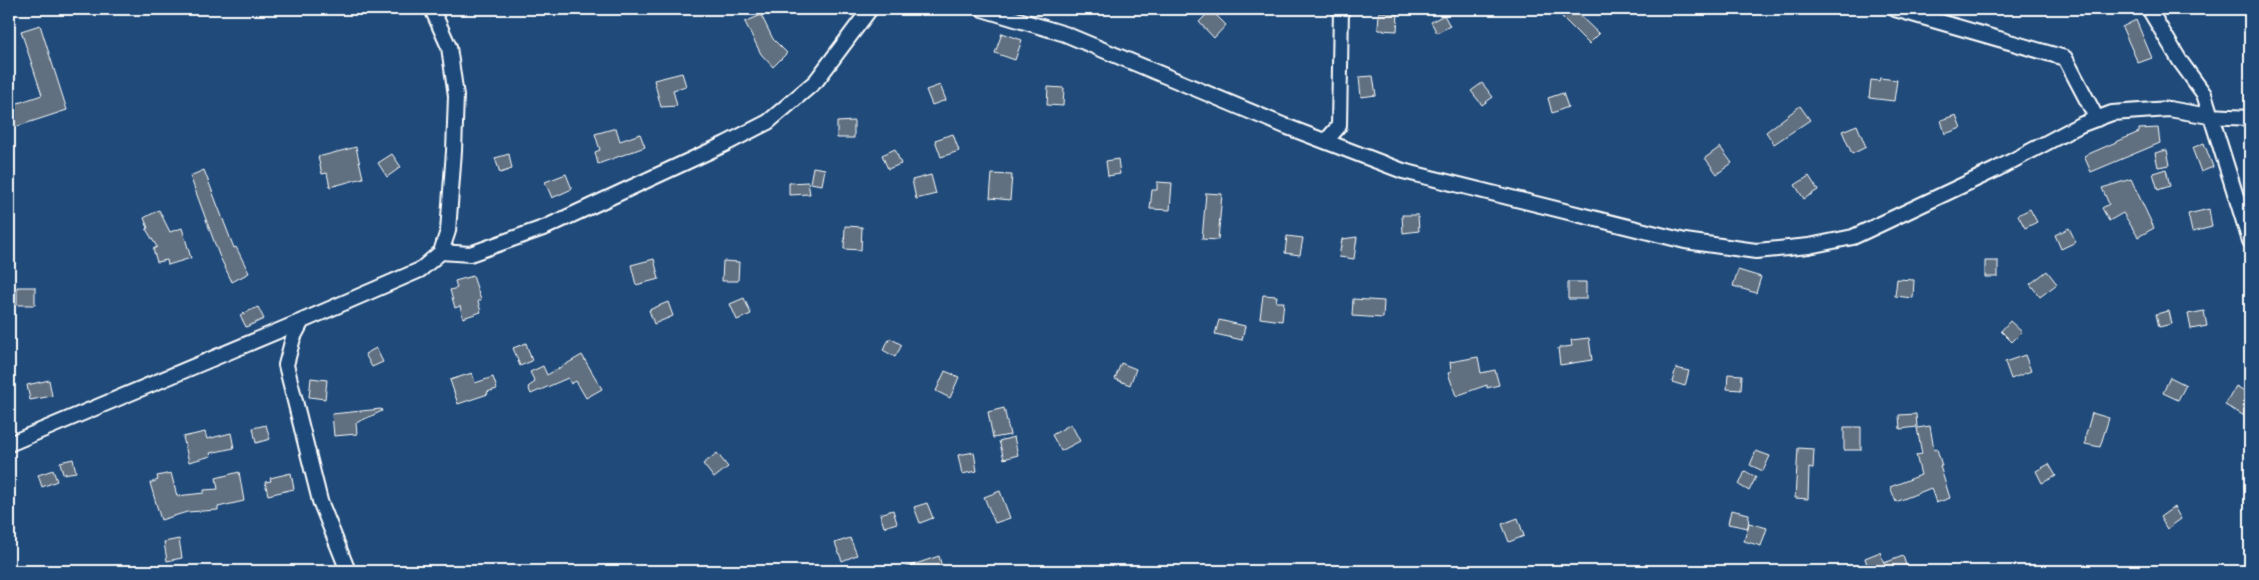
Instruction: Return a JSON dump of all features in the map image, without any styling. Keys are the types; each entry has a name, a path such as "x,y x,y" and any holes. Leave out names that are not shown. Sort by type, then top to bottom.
{"street":[{"path":"9,444 420,270 441,252 448,231 456,96 449,47 432,9"},
{"path":"441,252 470,254 546,227 725,144 768,122 816,81 870,9"},
{"path":"982,9 1065,34 1285,126 1403,172 1494,196 1685,241 1756,252 1809,246 1853,237 1994,170 2080,125 2112,113 2169,109 2209,116 2250,118"},
{"path":"1326,141 1339,126 1341,9"},
{"path":"1895,9 2064,58 2097,119"},
{"path":"2149,9 2180,61 2204,94 2209,116 2250,241"},
{"path":"302,321 293,338 286,365 320,501 348,571"}],"building":[{"path":"1570,9 1573,9 1599,34 1589,44 1562,17"},
{"path":"1211,10 1226,25 1214,38 1199,22"},
{"path":"1379,12 1398,13 1397,31 1378,30"},
{"path":"761,15 773,39 787,53 773,67 761,54 745,22"},
{"path":"1444,15 1450,26 1437,33 1431,22"},
{"path":"2136,20 2152,58 2138,63 2122,27"},
{"path":"40,25 67,110 9,129 9,106 42,95 21,31"},
{"path":"1002,33 1022,40 1015,60 995,53"},
{"path":"682,73 686,86 673,90 677,106 661,107 654,80"},
{"path":"1373,76 1376,95 1361,97 1359,77"},
{"path":"1880,78 1897,80 1894,101 1869,98 1871,80 1879,81"},
{"path":"1482,83 1493,97 1482,105 1471,91"},
{"path":"940,85 946,100 932,105 926,90"},
{"path":"1048,87 1064,88 1063,106 1047,105"},
{"path":"1563,93 1568,107 1552,113 1548,98"},
{"path":"1800,106 1810,120 1774,144 1766,132"},
{"path":"1956,115 1961,128 1945,134 1941,120"},
{"path":"854,121 854,138 837,138 837,122"},
{"path":"1857,125 1866,147 1852,154 1842,131"},
{"path":"616,128 620,141 640,134 645,147 598,164 595,152 600,150 595,134"},
{"path":"2158,128 2160,143 2091,172 2084,156 2139,132 2139,129"},
{"path":"953,134 959,151 941,157 935,140"},
{"path":"2204,143 2213,167 2201,172 2192,148"},
{"path":"356,147 363,178 330,187 327,173 322,174 318,157"},
{"path":"1720,147 1732,163 1717,174 1705,158"},
{"path":"895,149 901,164 888,169 882,155"},
{"path":"2167,150 2170,165 2158,167 2155,153"},
{"path":"392,154 401,167 387,177 378,163"},
{"path":"509,154 512,169 500,173 495,158"},
{"path":"1118,159 1120,174 1108,176 1106,161"},
{"path":"813,167 825,169 822,185 810,183"},
{"path":"2166,169 2170,186 2158,190 2153,173"},
{"path":"204,170 234,248 236,247 249,273 232,282 219,255 190,176"},
{"path":"566,174 572,189 552,198 545,182"},
{"path":"992,174 1012,175 1010,200 990,198"},
{"path":"931,175 936,194 916,199 912,180"},
{"path":"1809,176 1818,190 1804,199 1795,185"},
{"path":"2131,179 2154,228 2138,237 2123,213 2109,221 2102,208 2109,204 2102,188"},
{"path":"808,182 810,194 789,195 789,183"},
{"path":"1157,182 1172,183 1170,210 1150,209 1152,190 1157,190"},
{"path":"1206,193 1222,194 1218,240 1202,239"},
{"path":"2030,209 2037,222 2025,228 2018,215"},
{"path":"2209,209 2212,227 2192,232 2188,214"},
{"path":"159,210 170,232 182,228 191,258 168,265 167,260 157,262 153,249 157,247 146,229 148,228 144,218"},
{"path":"1402,215 1418,215 1419,231 1403,233"},
{"path":"845,226 862,227 861,250 844,249"},
{"path":"2069,228 2076,242 2061,249 2055,235"},
{"path":"1287,236 1303,238 1300,255 1285,253"},
{"path":"1357,237 1354,259 1339,257 1342,239"},
{"path":"654,259 659,279 636,285 631,265"},
{"path":"723,261 739,262 738,281 722,281"},
{"path":"1985,261 1998,261 1998,277 1985,277"},
{"path":"1738,270 1761,277 1756,293 1733,286"},
{"path":"2047,271 2057,284 2040,297 2030,284"},
{"path":"473,276 481,300 478,301 481,312 463,318 460,306 455,308 450,290 457,288 455,281"},
{"path":"1897,279 1914,280 1913,298 1895,296"},
{"path":"1568,282 1586,282 1586,299 1568,299"},
{"path":"17,287 35,287 35,305 17,305"},
{"path":"1263,295 1277,296 1276,302 1284,302 1282,321 1260,318"},
{"path":"744,298 751,314 737,320 730,304"},
{"path":"1353,299 1384,301 1383,318 1352,316"},
{"path":"668,302 673,316 654,324 649,310"},
{"path":"258,307 264,319 246,327 240,315"},
{"path":"2169,311 2172,324 2159,327 2156,314"},
{"path":"2204,311 2207,326 2191,329 2188,314"},
{"path":"1219,320 1245,326 1242,340 1215,334"},
{"path":"2010,321 2022,332 2012,342 2001,331"},
{"path":"890,338 902,345 895,357 883,350"},
{"path":"1589,338 1592,360 1560,365 1558,348 1572,346 1571,340"},
{"path":"526,343 532,361 520,366 513,348"},
{"path":"376,348 383,362 372,367 365,354"},
{"path":"582,355 602,389 586,398 576,381 571,384 568,378 531,394 528,387 535,382 530,372 543,366 547,375"},
{"path":"2025,355 2031,371 2011,379 2005,362"},
{"path":"1478,357 1481,373 1495,370 1499,385 1487,388 1487,385 1456,396 1448,373 1451,372 1450,362"},
{"path":"1121,363 1136,369 1130,385 1115,379"},
{"path":"1676,368 1689,371 1685,386 1672,382"},
{"path":"945,371 959,377 950,398 936,391"},
{"path":"472,373 475,383 493,377 497,389 458,404 450,380"},
{"path":"1728,374 1742,375 1741,390 1727,389"},
{"path":"2170,377 2186,385 2178,400 2163,393"},
{"path":"311,378 327,380 325,399 309,397"},
{"path":"49,380 52,396 30,400 27,385"},
{"path":"2236,386 2250,394 2250,419 2225,405"},
{"path":"1004,408 1010,435 993,438 988,412"},
{"path":"381,409 382,411 356,423 357,434 334,436 332,414"},
{"path":"2092,413 2109,418 2100,447 2085,444"},
{"path":"1916,414 1917,427 1900,429 1899,415"},
{"path":"1071,424 1080,441 1061,451 1052,435"},
{"path":"266,425 270,439 256,443 253,428"},
{"path":"1930,426 1934,450 1937,449 1950,498 1936,503 1931,488 1896,502 1890,487 1921,475 1916,455 1922,454 1917,428"},
{"path":"1844,427 1861,427 1861,450 1844,450"},
{"path":"205,432 207,439 231,433 234,448 210,453 211,456 189,462 183,437"},
{"path":"1014,437 1018,455 1004,459 999,441"},
{"path":"1798,448 1814,449 1813,469 1809,468 1808,499 1795,498"},
{"path":"1756,451 1770,456 1763,471 1750,465"},
{"path":"974,452 977,471 962,474 958,455"},
{"path":"717,453 728,467 714,478 703,464"},
{"path":"73,459 76,472 63,474 60,462"},
{"path":"2049,464 2056,476 2042,483 2036,471"},
{"path":"53,470 57,481 42,487 38,475"},
{"path":"1745,471 1756,477 1749,491 1739,485"},
{"path":"239,472 244,501 218,507 218,510 187,512 161,520 150,483 158,480 157,476 171,473 177,496 204,493 204,490 218,489 216,478"},
{"path":"291,473 294,489 268,495 265,482 271,481 270,478"},
{"path":"1000,491 1010,518 995,523 984,497"},
{"path":"927,503 933,518 920,523 914,507"},
{"path":"2174,507 2181,519 2167,529 2160,517"},
{"path":"893,510 897,523 884,527 880,514"},
{"path":"1731,510 1749,514 1748,528 1728,524"},
{"path":"1518,518 1524,536 1509,542 1502,524"},
{"path":"1749,523 1767,528 1761,546 1744,541"},
{"path":"850,538 857,555 842,561 835,543"},
{"path":"179,539 182,558 167,561 164,542"},
{"path":"1880,552 1884,563 1903,556 1908,571 1866,571 1865,569 1868,568 1865,558"},
{"path":"939,556 943,571 901,571 901,569"}]}
